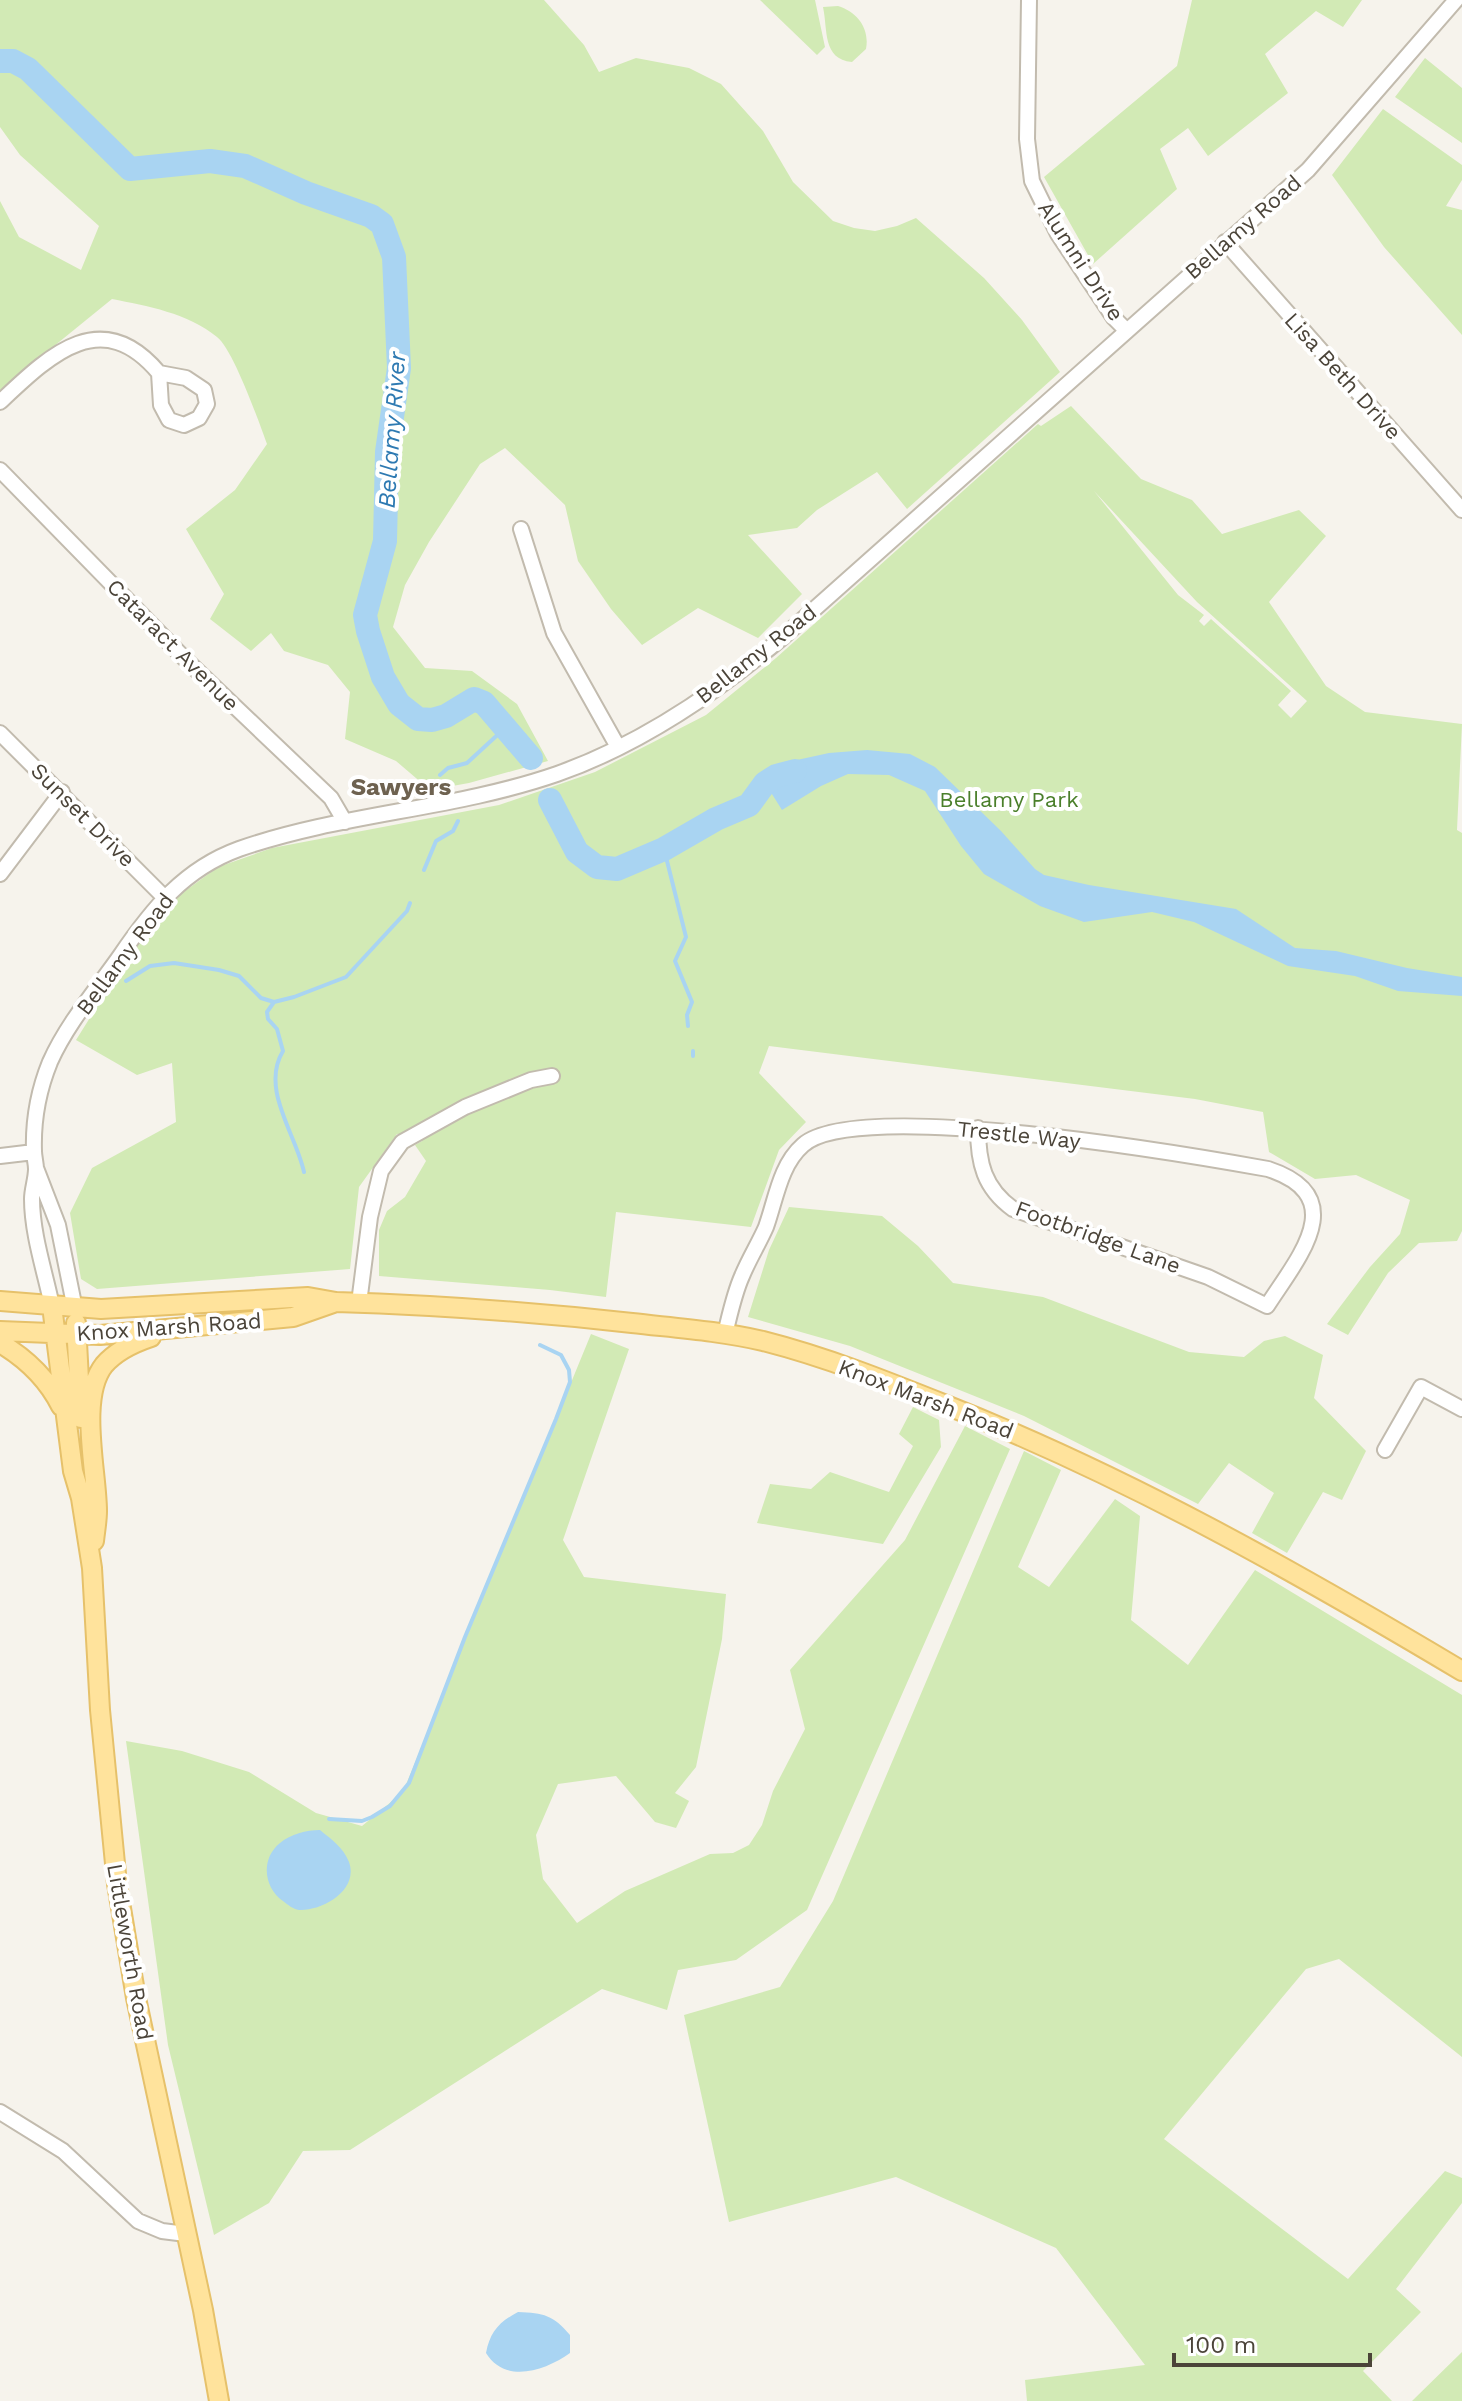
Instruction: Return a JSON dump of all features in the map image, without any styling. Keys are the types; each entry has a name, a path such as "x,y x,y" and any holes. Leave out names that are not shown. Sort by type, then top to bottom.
{"main road":[{"name":"Knox Marsh Road","path":"0,1301 75,1309 308,1297 336,1302 531,1312 763,1341 871,1375 1023,1436 1204,1526 1462,1671"},
{"name":"Knox Marsh Road","path":"0,1331 77,1334 173,1329 293,1317 336,1302"},
{"name":"Littleworth Road","path":"52,1306 73,1471 81,1498 92,1568 101,1725 117,1884 136,1998 219,2401"},
{"name":"Littleworth Road","path":"75,1309 83,1444 81,1498"},
{"path":"92,1568 97,1512 92,1434 95,1385 104,1366 116,1354 140,1340 173,1329"},
{"path":"0,1343 16,1353 47,1382 66,1416"}],"street":[{"name":"Alumni Drive","path":"1029,0 1027,139 1032,181 1058,234 1114,318 1127,331"},
{"name":"Bellamy Road","path":"75,1309 58,1225 36,1168 34,1152 38,1106 58,1047 164,897 182,880 215,859 265,841 490,794 559,774 618,747 672,717 746,668 1329,149 1456,0"},
{"name":"Lisa Beth Drive","path":"1225,242 1462,510"},
{"path":"0,402 48,358 78,342 92,339 124,344 138,352 159,373"},
{"name":"Cataract Avenue","path":"0,470 186,660 331,798 345,822"},
{"path":"521,529 554,633 618,747"},
{"name":"Sunset Drive","path":"0,733 164,897"},
{"path":"0,874 62,792"},
{"path":"359,1303 370,1217 381,1171 402,1142 465,1107 531,1080 552,1076"},
{"name":"Trestle Way","path":"725,1334 743,1274 764,1232 784,1173 802,1146 814,1136 843,1129 876,1127 978,1128 1057,1137 1284,1174 1297,1183 1312,1203 1314,1219 1305,1249 1267,1306"},
{"name":"Footbridge Lane","path":"978,1128 978,1152 985,1177 1000,1199 1013,1209 1194,1271 1267,1306"},
{"path":"0,1156 34,1152"},
{"name":"Bellamy Road","path":"36,1168 32,1199 52,1306"},
{"path":"1385,1450 1421,1387 1462,1409"},
{"path":"0,2112 63,2151 138,2221 162,2231 186,2234"}],"green space":[{"path":"0,0 544,0 584,45 599,72 636,58 689,68 721,84 763,131 793,182 833,221 875,231 916,218 984,278 1022,320 1060,372 907,509 877,472 817,510 797,528 748,535 802,594 758,638 698,608 642,645 611,609 578,561 565,505 505,448 480,464 405,585 393,627 425,668 472,671 517,704 548,761 469,783 430,790 396,761 345,739 350,692 328,665 284,651 271,633 251,651 210,619 224,594 186,529 235,490 267,444 238,370 217,337 180,316 112,299 0,390 0,201 19,237 81,270 99,226 20,155 0,127"},
{"path":"760,0 815,0 825,47 817,55"},
{"path":"1192,0 1362,0 1343,27 1316,11 1265,54 1288,93 1208,156 1188,128 1160,149 1177,189 1093,264 1044,177 1177,66"},
{"path":"838,6 851,12 861,22 866,34 866,49 852,62 836,55 828,42 823,7"},
{"path":"1425,58 1462,88 1462,143 1395,97"},
{"path":"1383,109 1462,165 1462,180 1446,206 1462,210 1462,335 1384,247 1332,175"},
{"name":"Bellamy Park","path":"1071,406 1141,479 1192,500 1222,534 1299,510 1326,536 1269,602 1326,686 1365,712 1462,724 1457,830 1462,833 1462,1231 1457,1241 1419,1243 1388,1273 1348,1335 1327,1324 1370,1267 1400,1234 1410,1200 1356,1175 1315,1179 1269,1152 1263,1112 1195,1099 769,1046 759,1073 806,1122 779,1150 751,1227 616,1212 606,1297 379,1276 379,1230 387,1211 405,1197 426,1161 415,1145 422,1141 397,1134 359,1187 350,1269 97,1289 81,1279 70,1213 92,1168 176,1122 172,1063 137,1075 76,1040 138,941 174,899 218,867 272,848 499,805 595,772 706,715 776,658 1038,424 1041,426","holes":["1094,491 1197,602 1307,701 1291,718 1278,705 1291,691 1211,619 1204,626 1199,621 1204,615 1178,595"]},
{"path":"789,1207 882,1216 918,1246 953,1283 1043,1297 1189,1352 1244,1357 1264,1341 1285,1336 1323,1355 1314,1398 1366,1451 1342,1500 1323,1492 1287,1553 1252,1533 1274,1493 1229,1463 1198,1504 1024,1416 850,1346 748,1317 769,1250"},
{"path":"591,1334 629,1349 563,1540 584,1577 726,1594 722,1639 696,1767 675,1793 689,1801 676,1828 655,1822 616,1776 558,1784 536,1835 543,1879 577,1923 625,1891 710,1854 733,1853 749,1845 762,1825 773,1791 805,1729 790,1670 905,1540 965,1426 1010,1449 807,1910 736,1960 678,1970 667,2010 602,1989 350,2150 303,2151 269,2203 214,2235 168,2045 126,1741 182,1751 249,1772 316,1813 362,1826 403,1792"},
{"path":"913,1407 939,1420 941,1447 883,1544 757,1523 770,1484 811,1489 830,1472 889,1492 913,1446 899,1434"},
{"path":"1024,1451 1061,1470 1018,1567 1049,1587 1115,1499 1140,1516 1131,1620 1188,1665 1255,1570 1462,1695 1462,2057 1339,1959 1306,1969 1164,2139 1348,2279 1445,2171 1462,2178 1462,2203 1396,2289 1421,2312 1363,2371 1392,2401 1027,2401 1025,2380 1145,2365 1056,2248 896,2177 729,2222 684,2015 780,1987 833,1901"},
{"path":"1462,2352 1462,2401 1412,2401"}],"water":[{"path":"867,750 910,754 935,767 1044,875 1236,909 1295,948 1336,951 1462,977 1462,996 1398,991 1355,976 1288,966 1194,922 1152,912 1084,922 1040,906 984,874 961,846 925,791 889,775 848,774 782,810 765,783 774,765 829,753"},
{"path":"320,1830 347,1857 351,1872 349,1881 344,1890 328,1903 308,1909 291,1907 277,1895 268,1881 269,1857 289,1837"},
{"path":"518,2312 541,2314 553,2319 570,2335 570,2353 549,2365 526,2371 504,2369 494,2363 486,2353 490,2339 501,2324"}],"waterway":[{"name":"Bellamy River","path":"0,61 13,61 28,69 130,169 210,161 245,166 306,193 371,216 382,224 394,257 399,368 387,452 385,541 365,615 368,631 383,677 399,704 418,719 432,720 446,716 474,699 484,703 531,758"},
{"path":"440,775 448,768 467,763 505,728"},
{"name":"Bellamy River","path":"550,800 577,852 597,867 617,869 664,849 716,819 749,805 765,783 776,776 795,771"},
{"path":"424,870 436,841 453,831 458,821"},
{"path":"664,849 686,937 675,961 692,1002 687,1015 688,1026"},
{"path":"126,981 150,966 174,963 239,976 261,998 274,1002 294,997 346,977 407,911 410,903"},
{"path":"274,1002 267,1012 268,1019 277,1029 283,1051 277,1066 277,1096 304,1172"},
{"path":"693,1051 693,1056"},
{"path":"329,1819 362,1821 372,1817 390,1806 409,1783 465,1637 570,1382 569,1370 561,1355 540,1345"}],"district":[{"name":"Sawyers","path":"401,787"}]}
